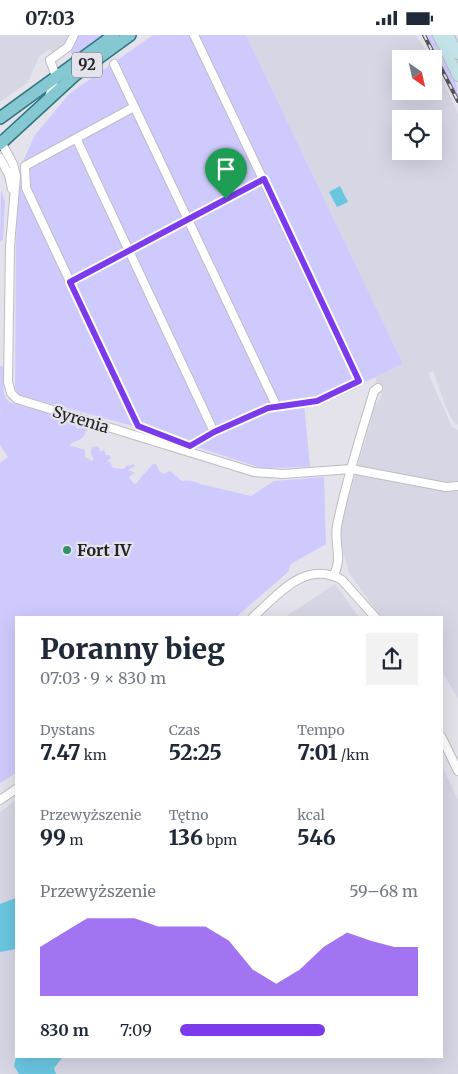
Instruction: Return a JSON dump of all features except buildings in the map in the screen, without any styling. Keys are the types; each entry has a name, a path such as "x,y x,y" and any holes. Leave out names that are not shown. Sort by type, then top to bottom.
{"main road":[{"name":"92","path":"0,118 114,35"},
{"name":"92","path":"1,142 75,75 130,35"},
{"path":"438,35 458,76"},
{"path":"448,35 458,54"}],"street":[{"path":"48,99 56,76 50,60 68,47 74,35"},
{"path":"25,166 26,188 138,426 190,449 214,432 268,408 317,401 359,380 194,35"},
{"path":"114,64 277,407"},
{"path":"25,166 77,140 134,107"},
{"path":"77,140 214,432"},
{"name":"Syrenia","path":"1,142 9,166 16,176 13,191 8,382 11,393 17,399 28,404 190,449 268,475 351,469 446,487 458,486"},
{"path":"0,159 9,166 22,163 25,166"},
{"path":"70,282 264,179"},
{"path":"334,575 340,561 336,540 337,528 351,469 374,391 378,388"},
{"path":"254,616 296,579 314,573 334,575 348,585 374,616"},
{"path":"443,740 458,771"},
{"path":"0,800 15,790"}],"shaded area":[{"path":"0,35 71,35 66,45 53,54 50,49 39,57 28,82 0,102"},
{"path":"76,35 103,35 79,52 72,54 69,49"},
{"path":"153,35 246,35 403,364 357,386 304,404 310,467 261,468 133,426 19,395 15,388 16,241 18,195 24,159 35,135 69,94"},
{"path":"246,35 416,35 426,50 392,50 392,100 442,100 442,79 458,113 458,425 453,421 445,405 433,371 428,373 452,427 458,430 458,699 443,675 443,616 380,616 349,573 338,534 375,406 382,395 375,382 377,381 375,377 403,364"},
{"path":"426,35 433,35 441,50 434,50"},
{"path":"442,52 453,73 458,98 442,66"},
{"path":"1,190 5,201 3,240 0,241"},
{"path":"0,366 4,366 4,390 9,402 57,416 60,419 59,424 62,425 69,419 73,420 77,430 83,423 89,424 83,437 69,445 85,450 85,457 92,461 94,459 91,454 92,447 98,446 100,452 104,450 106,455 109,455 111,458 107,461 110,462 113,468 124,469 126,466 134,464 135,466 128,470 135,473 129,477 134,484 153,464 156,464 159,471 164,474 170,471 182,481 191,481 251,496 274,481 324,477 326,544 291,564 288,572 237,616 15,616 15,774 0,783 0,463 8,457 0,445 0,410 2,412 0,409"},
{"path":"335,584 358,616 287,616"},
{"path":"443,768 458,800 458,1074 0,1074 0,812 15,801 15,1058 443,1058"}],"water":[{"path":"340,186 348,202 337,207 329,192"},
{"path":"15,898 15,949 0,952 0,904"},
{"path":"16,1058 62,1058 54,1068 56,1074 19,1074 14,1066"}],"railway":[{"path":"424,35 458,101"}],"place":[{"name":"Fort IV","path":"67,550"}],"route":[{"path":"264,179 359,380 317,401 268,408 214,432 190,446 138,426 70,282 226,199 264,179"}]}
